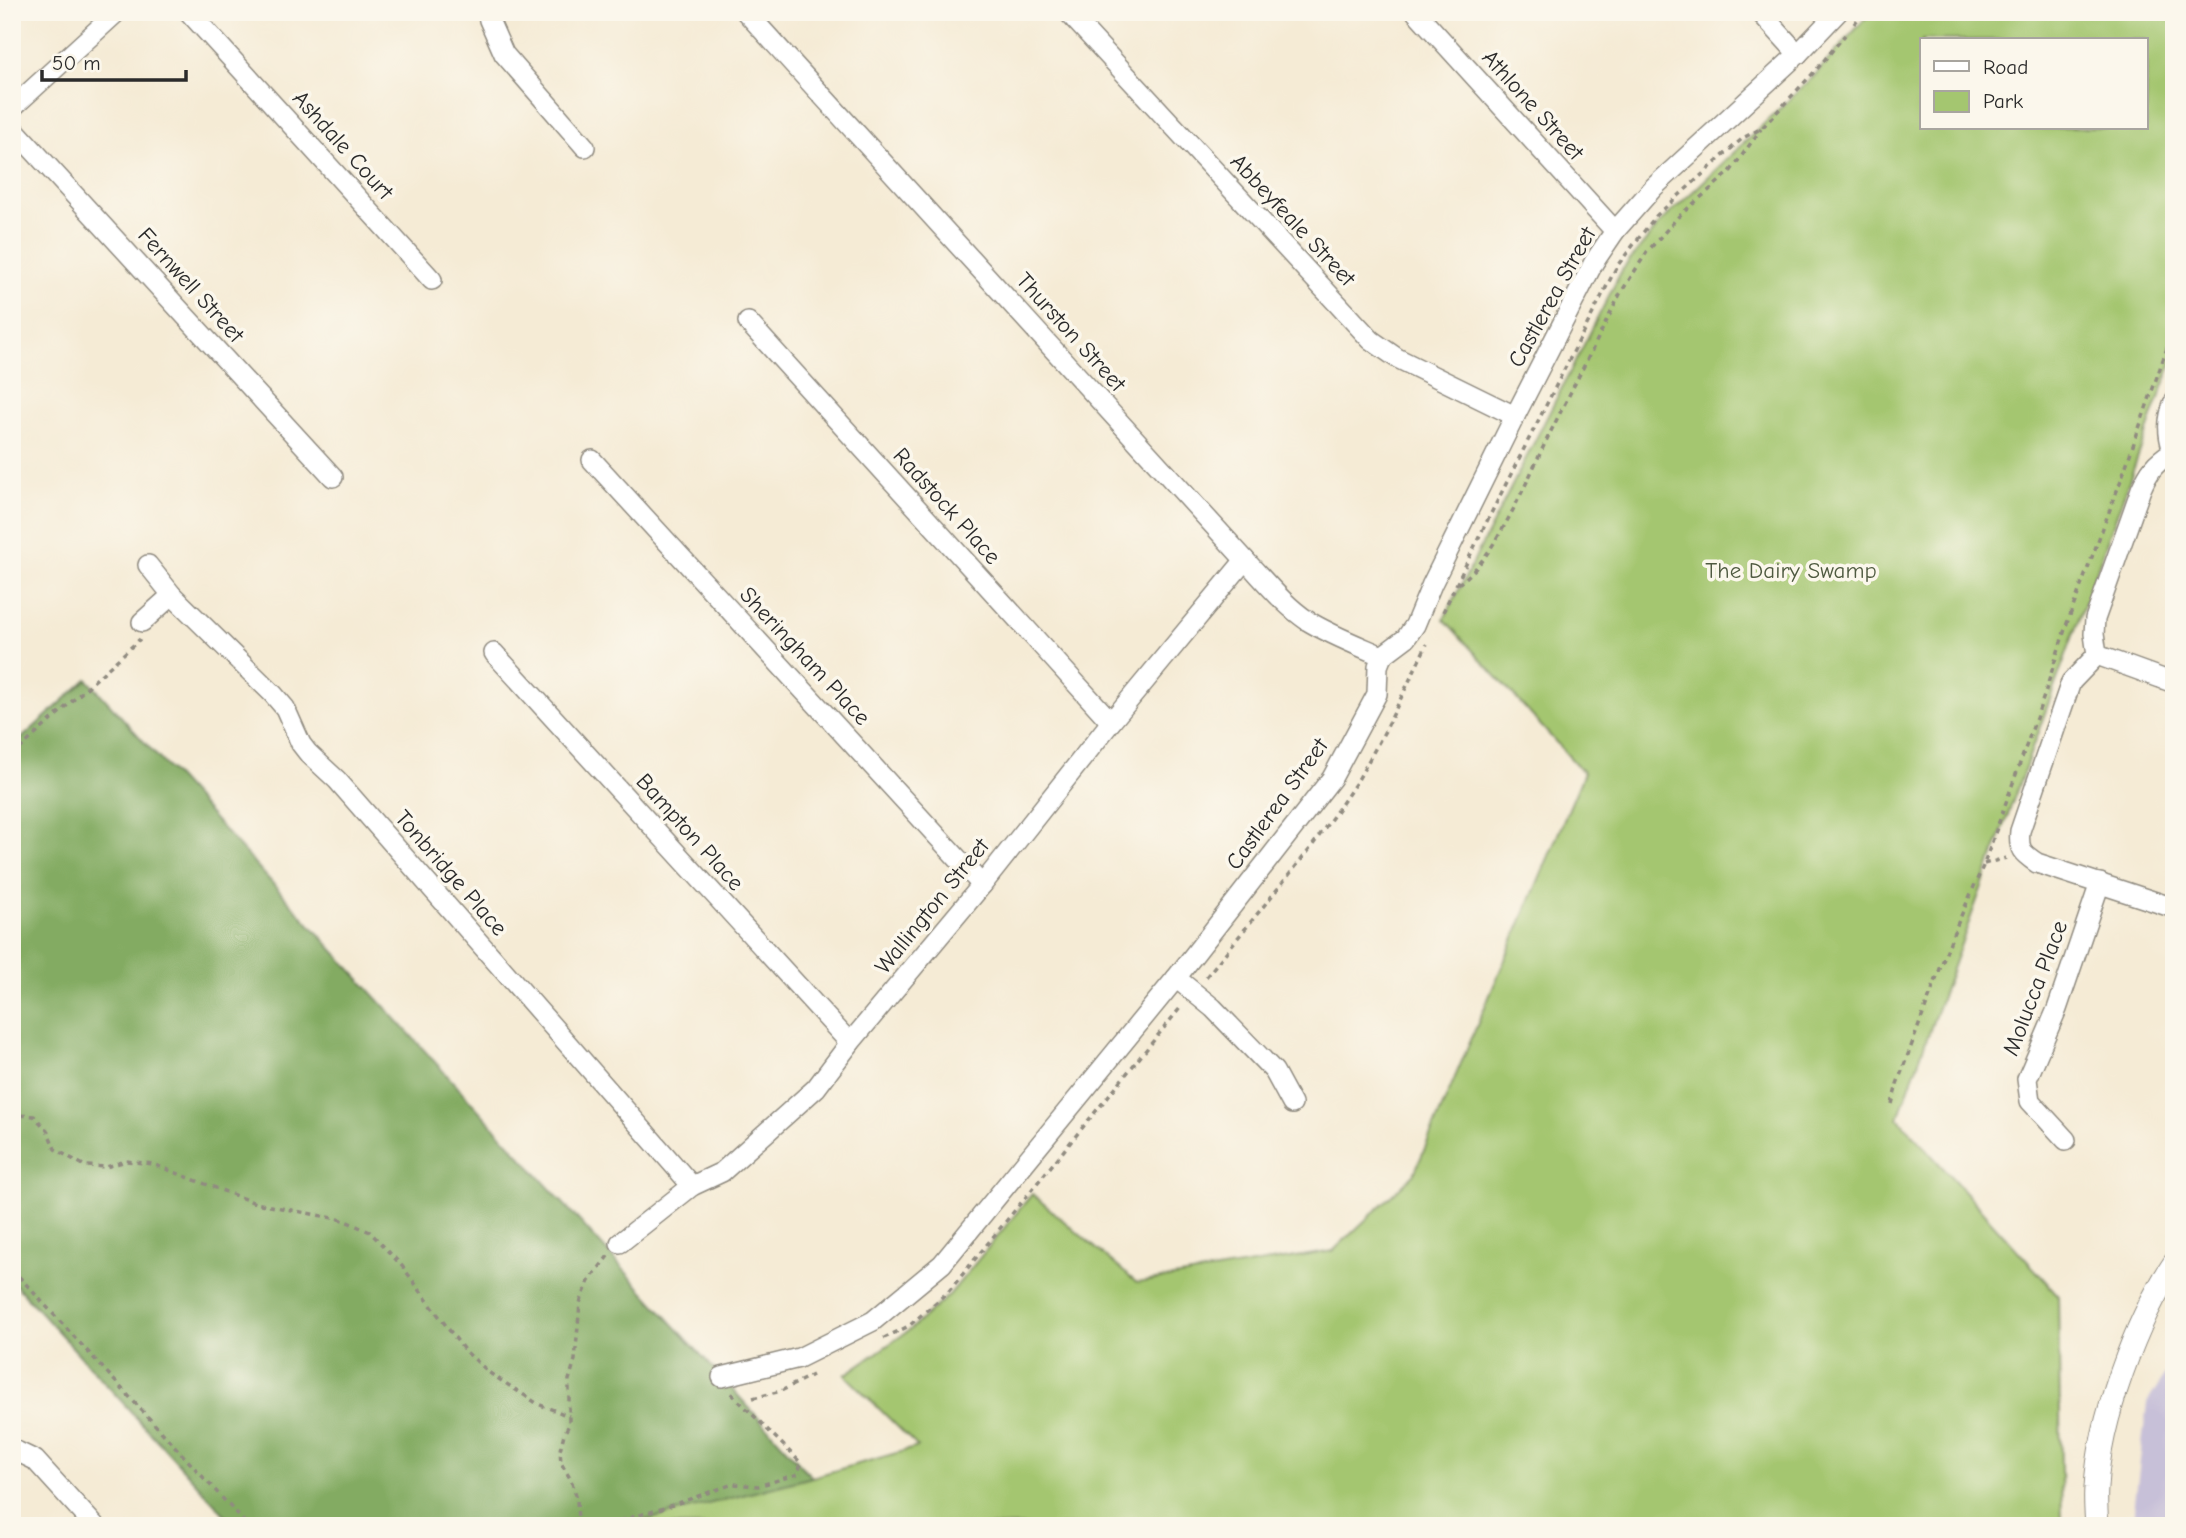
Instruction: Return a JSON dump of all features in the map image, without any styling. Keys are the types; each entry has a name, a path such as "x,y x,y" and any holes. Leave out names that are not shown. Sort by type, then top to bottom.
{"street":[{"path":"12,108 117,12"},
{"name":"Ashdale Court","path":"189,12 432,280"},
{"path":"487,12 504,54 586,147"},
{"name":"Thurston Street","path":"746,12 1289,605 1307,620 1382,656"},
{"name":"Abbeyfeale Street","path":"1069,12 1371,340 1397,358 1515,416"},
{"name":"Athlone Street","path":"1416,12 1615,231"},
{"path":"1760,12 1798,54"},
{"name":"Castlerea Street","path":"722,1377 799,1359 873,1321 942,1264 1176,978 1332,778 1377,694 1378,666 1382,656 1406,638 1415,625 1432,584 1594,261 1615,231 1654,187 1798,54 1838,12"},
{"name":"Fernwell Street","path":"12,127 333,477"},
{"name":"Radstock Place","path":"748,322 1111,722"},
{"path":"2097,655 2095,619 2140,489 2156,462 2174,452 2168,436 2168,418 2174,402"},
{"name":"Sheringham Place","path":"592,460 982,885"},
{"name":"Wallington Street","path":"620,1243 692,1186 722,1172 816,1088 1245,560"},
{"name":"Tonbridge Place","path":"148,565 172,595 273,694 285,708 301,744 308,753 337,780 692,1186"},
{"path":"142,622 172,595"},
{"name":"Bampton Place","path":"494,653 850,1043"},
{"path":"2097,655 2174,683"},
{"path":"2097,655 2071,682 2020,831 2019,844 2024,854 2037,863 2174,908"},
{"name":"Molucca Place","path":"2066,1140 2030,1101 2027,1079 2057,1009 2100,883"},
{"path":"1176,978 1213,1009 1274,1071 1292,1104"},
{"path":"2096,1526 2096,1487 2106,1422 2134,1342 2162,1282 2174,1264"},
{"path":"12,1449 35,1460 95,1526"}],"path":[{"path":"1456,585 1483,561 1509,516 1634,270 1647,251 1678,217 1730,172 1762,128 1864,12"},
{"path":"1440,618 1617,266 1656,216 1743,138 1762,128"},
{"path":"1892,1104 1944,959 1984,864 2044,696 2066,625 2122,480 2174,328"},
{"path":"12,756 150,630 142,622"},
{"path":"1412,674 1429,640"},
{"path":"12,1119 18,1115 34,1116 47,1130 55,1149 85,1166 106,1167 126,1161 153,1164 255,1203 343,1220 370,1232 402,1266 464,1350 491,1374 538,1404 569,1416"},
{"path":"578,1526 578,1498 561,1463 560,1450 569,1425 569,1380 575,1360 580,1303 598,1267 620,1243"},
{"path":"12,1269 248,1526"},
{"path":"601,1526 733,1484 758,1486 798,1474 801,1463 721,1383 722,1377"}],"shaded area":[{"path":"2174,1360 2174,1526 2134,1526 2147,1403"}],"green space":[{"name":"The Dairy Swamp","path":"1871,12 2174,12 2174,357 1898,1118 2058,1295 2062,1526 623,1526 918,1447 845,1375 911,1329 950,1294 1032,1194 1137,1283 1333,1251 1414,1174 1584,773 1444,619 1622,270 1661,222 1814,76"},
{"path":"87,679 812,1477 623,1526 235,1526 12,1281 12,747"}]}
